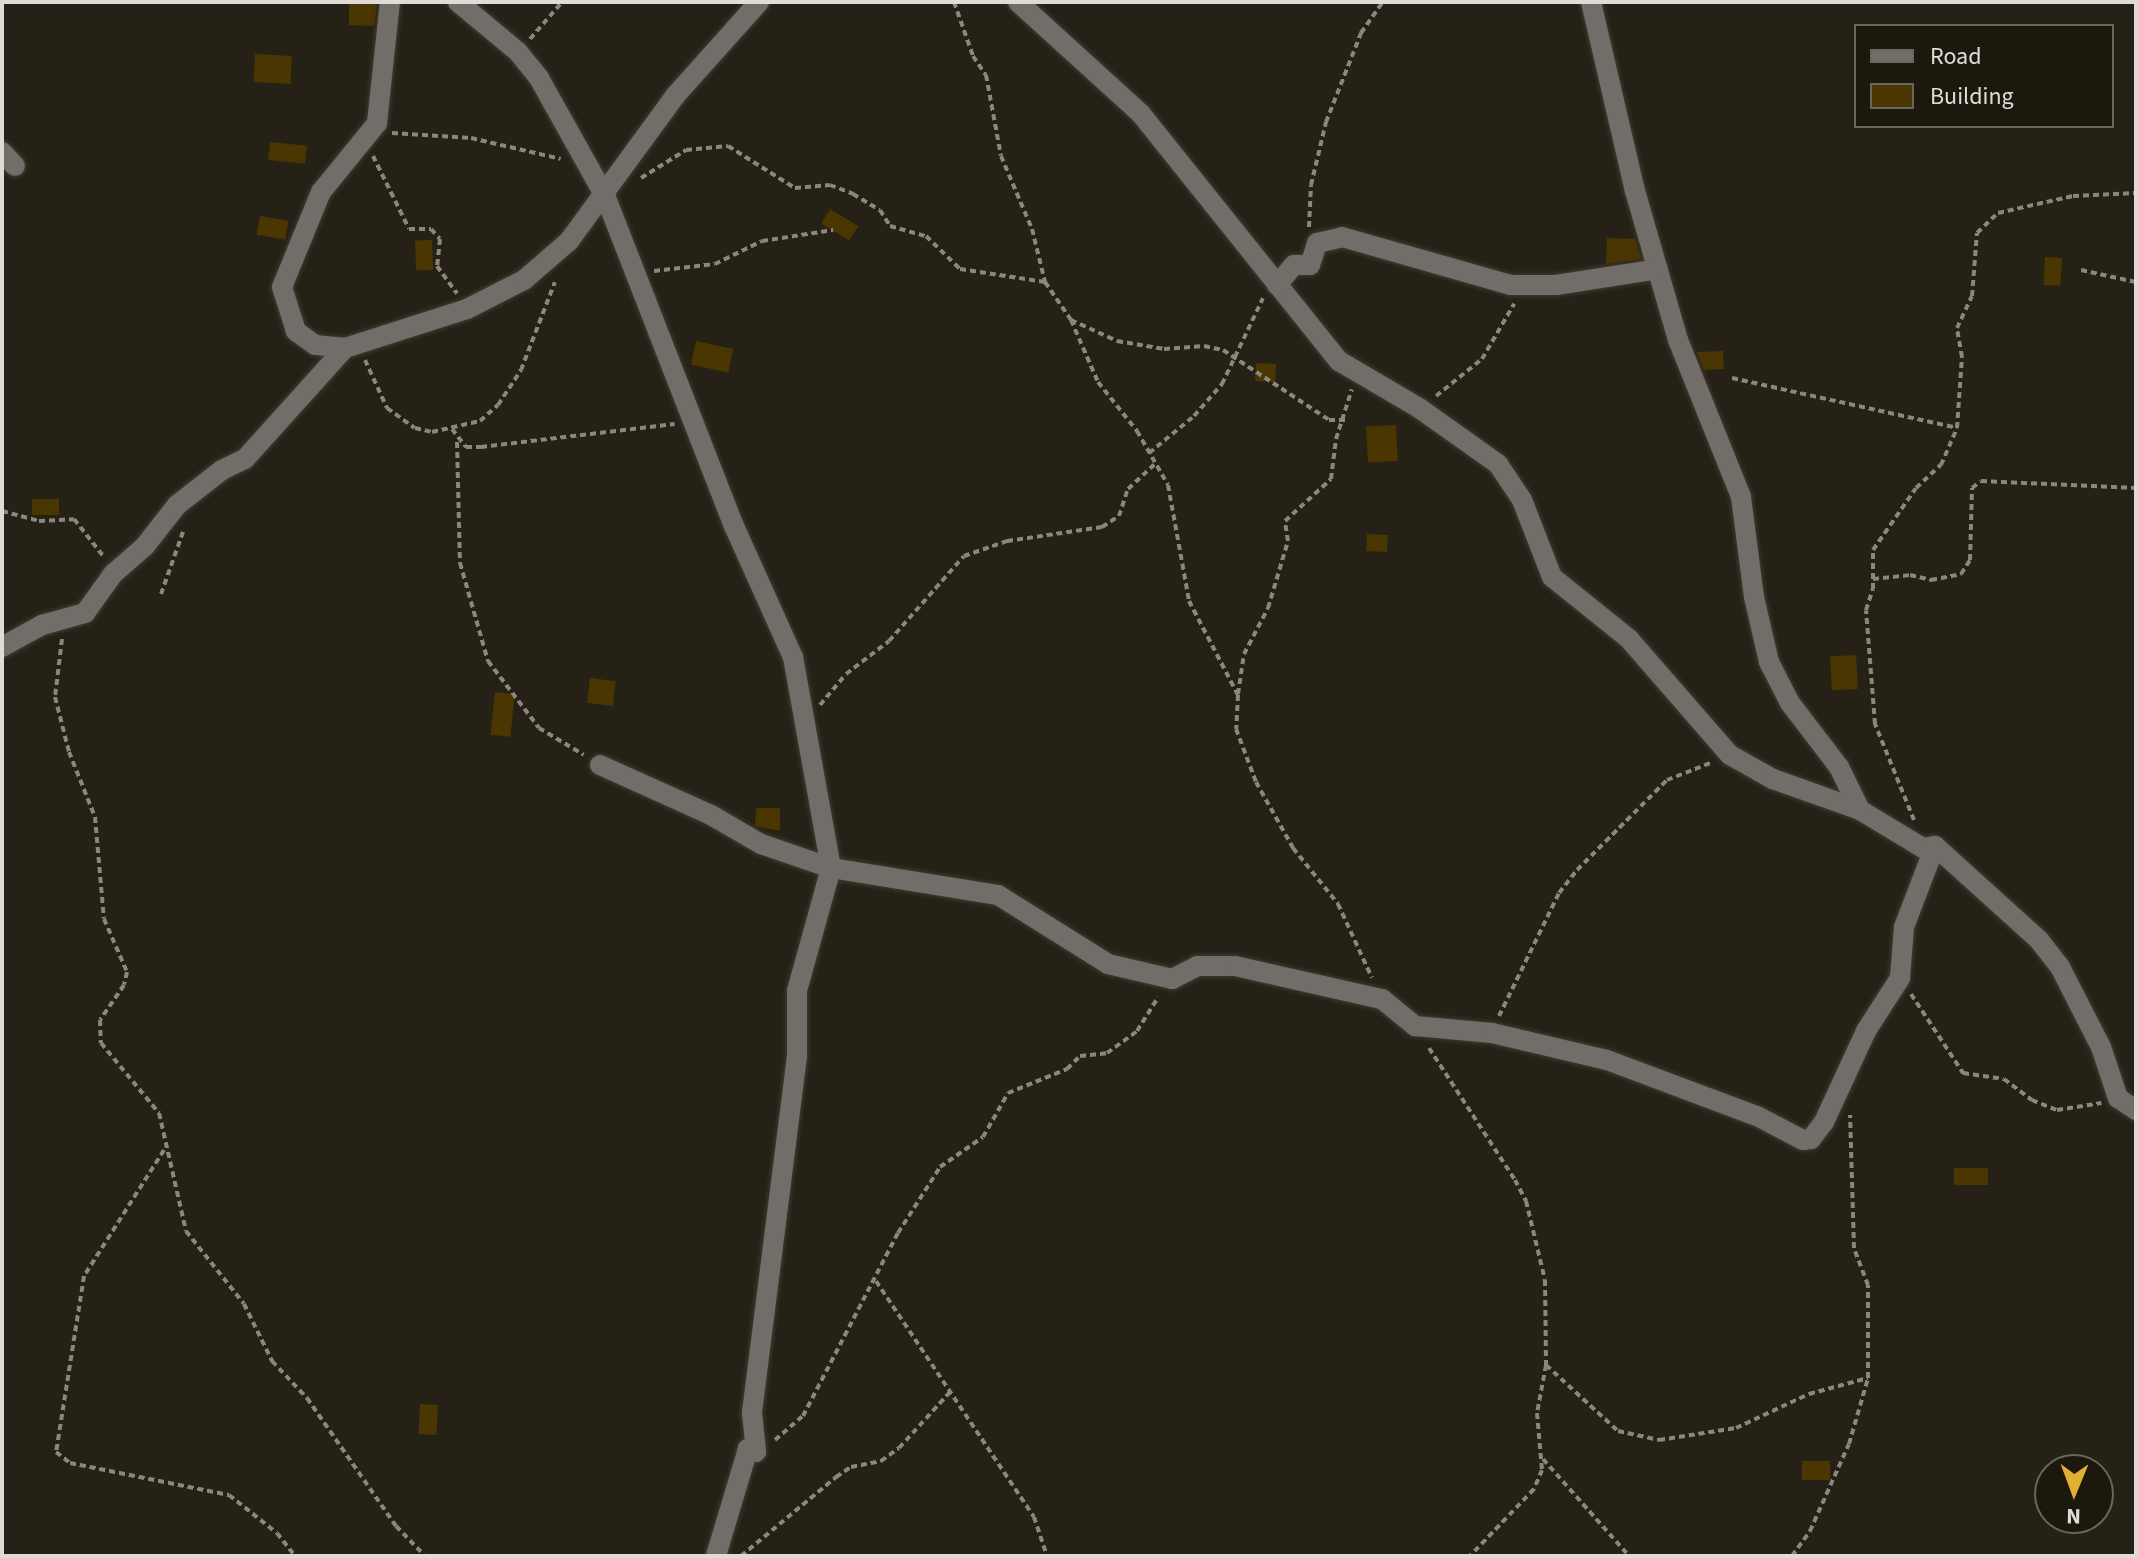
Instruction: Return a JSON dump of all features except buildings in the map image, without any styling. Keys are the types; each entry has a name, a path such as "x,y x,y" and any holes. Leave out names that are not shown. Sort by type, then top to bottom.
{"street":[{"path":"390,2 382,105 368,139 321,192 282,287 296,331 315,345 345,348 467,309 524,280 569,241 605,198 675,96 759,2"},
{"path":"458,2 518,52 563,116 605,198 697,420 734,526 793,657 831,868 797,991 797,1056 752,1413 756,1452 748,1449 716,1556"},
{"path":"1018,2 1141,114 1277,285 1355,375 1419,408 1498,464 1522,500 1552,577 1629,639 1730,755 1773,779 1860,810 1929,847 2050,952 2101,1047 2118,1098 2136,1110"},
{"path":"1591,2 1678,340 1741,497 1754,597 1769,662 1790,703 1839,767 1860,810"},
{"path":"1277,285 1294,265 1310,265 1317,243 1342,237 1458,274 1533,287 1658,269"},
{"path":"2,647 42,625 85,613 113,574 192,495 245,459 345,348"},
{"path":"600,765 711,815 761,844 831,868 998,895 1108,964 1172,979 1197,966 1235,966 1382,999 1415,1026 1492,1033 1607,1060 1757,1116 1803,1140 1811,1139 1824,1122 1866,1031 1900,978 1904,927 1929,847"}],"path":[{"path":"518,52 562,2"},
{"path":"954,2 973,56 986,75 1001,156 1032,229 1045,282 1071,320 1086,362 1149,453 1174,502 1175,544 1189,601 1238,695"},
{"path":"1310,265 1308,209 1324,130 1361,33 1383,2"},
{"path":"467,309 437,266 440,239 431,229 409,229 399,217 368,139 392,133 471,138 590,165"},
{"path":"605,198 686,150 728,146 795,188 830,185 853,194 880,210 890,226 926,236 960,269 1045,282"},
{"path":"1929,847 1875,724 1864,632 1873,579 1873,550 1916,488 1941,465 1957,428 1962,357 1958,321 1972,296 1977,233 1985,222 1998,213 2073,196 2136,193"},
{"path":"650,270 706,266 778,236 833,230"},
{"path":"345,348 360,350 377,390 397,419 432,432 480,421 510,390 559,270"},
{"path":"2081,270 2136,282"},
{"path":"1149,453 1203,406 1222,384 1264,295 1277,285"},
{"path":"1419,408 1470,372 1517,298 1533,287"},
{"path":"1071,320 1117,341 1164,349 1204,346 1233,358 1329,420 1345,420"},
{"path":"1355,375 1345,420 1336,439 1331,479 1322,492 1285,521 1288,541 1268,608 1244,654 1236,729 1256,782 1293,848 1338,904 1382,999"},
{"path":"1732,378 1957,428"},
{"path":"457,442 481,447 697,420"},
{"path":"452,429 457,442 460,563 488,661 539,728 600,765"},
{"path":"1873,579 1910,575 1931,580 1961,574 1970,560 1972,488 1981,481 2136,487 2136,433"},
{"path":"804,719 846,674 889,641 964,556 1007,541 1102,527 1119,516 1128,489 1155,464"},
{"path":"161,594 183,535 180,506 192,495"},
{"path":"2,511 39,521 74,519 96,542 113,574"},
{"path":"85,613 69,626 57,649 55,697 69,752 95,817 104,919 127,972 97,1033 159,1113 164,1150 186,1231 244,1304 272,1361 307,1398 382,1508 425,1556"},
{"path":"1492,1033 1541,927 1577,870 1667,780 1730,755"},
{"path":"1900,978 1963,1073 2004,1079 2032,1100 2057,1110 2118,1098"},
{"path":"756,1452 803,1416 876,1281 898,1233 940,1167 983,1137 1000,1101 1067,1069 1080,1056 1104,1055 1129,1038 1172,979"},
{"path":"1415,1026 1526,1201 1545,1280 1546,1365 1537,1413 1542,1457 1534,1489 1470,1556"},
{"path":"1792,1556 1810,1531 1849,1444 1868,1378 1868,1285 1854,1248 1850,1112"},
{"path":"164,1150 84,1276 56,1452 70,1463 229,1495 277,1533 295,1556"},
{"path":"876,1281 1034,1517 1047,1556"},
{"path":"1546,1365 1618,1431 1659,1440 1736,1428 1809,1394 1868,1378"},
{"path":"741,1556 836,1477 851,1467 881,1461 899,1448 950,1392"},
{"path":"1542,1457 1629,1556"}]}
